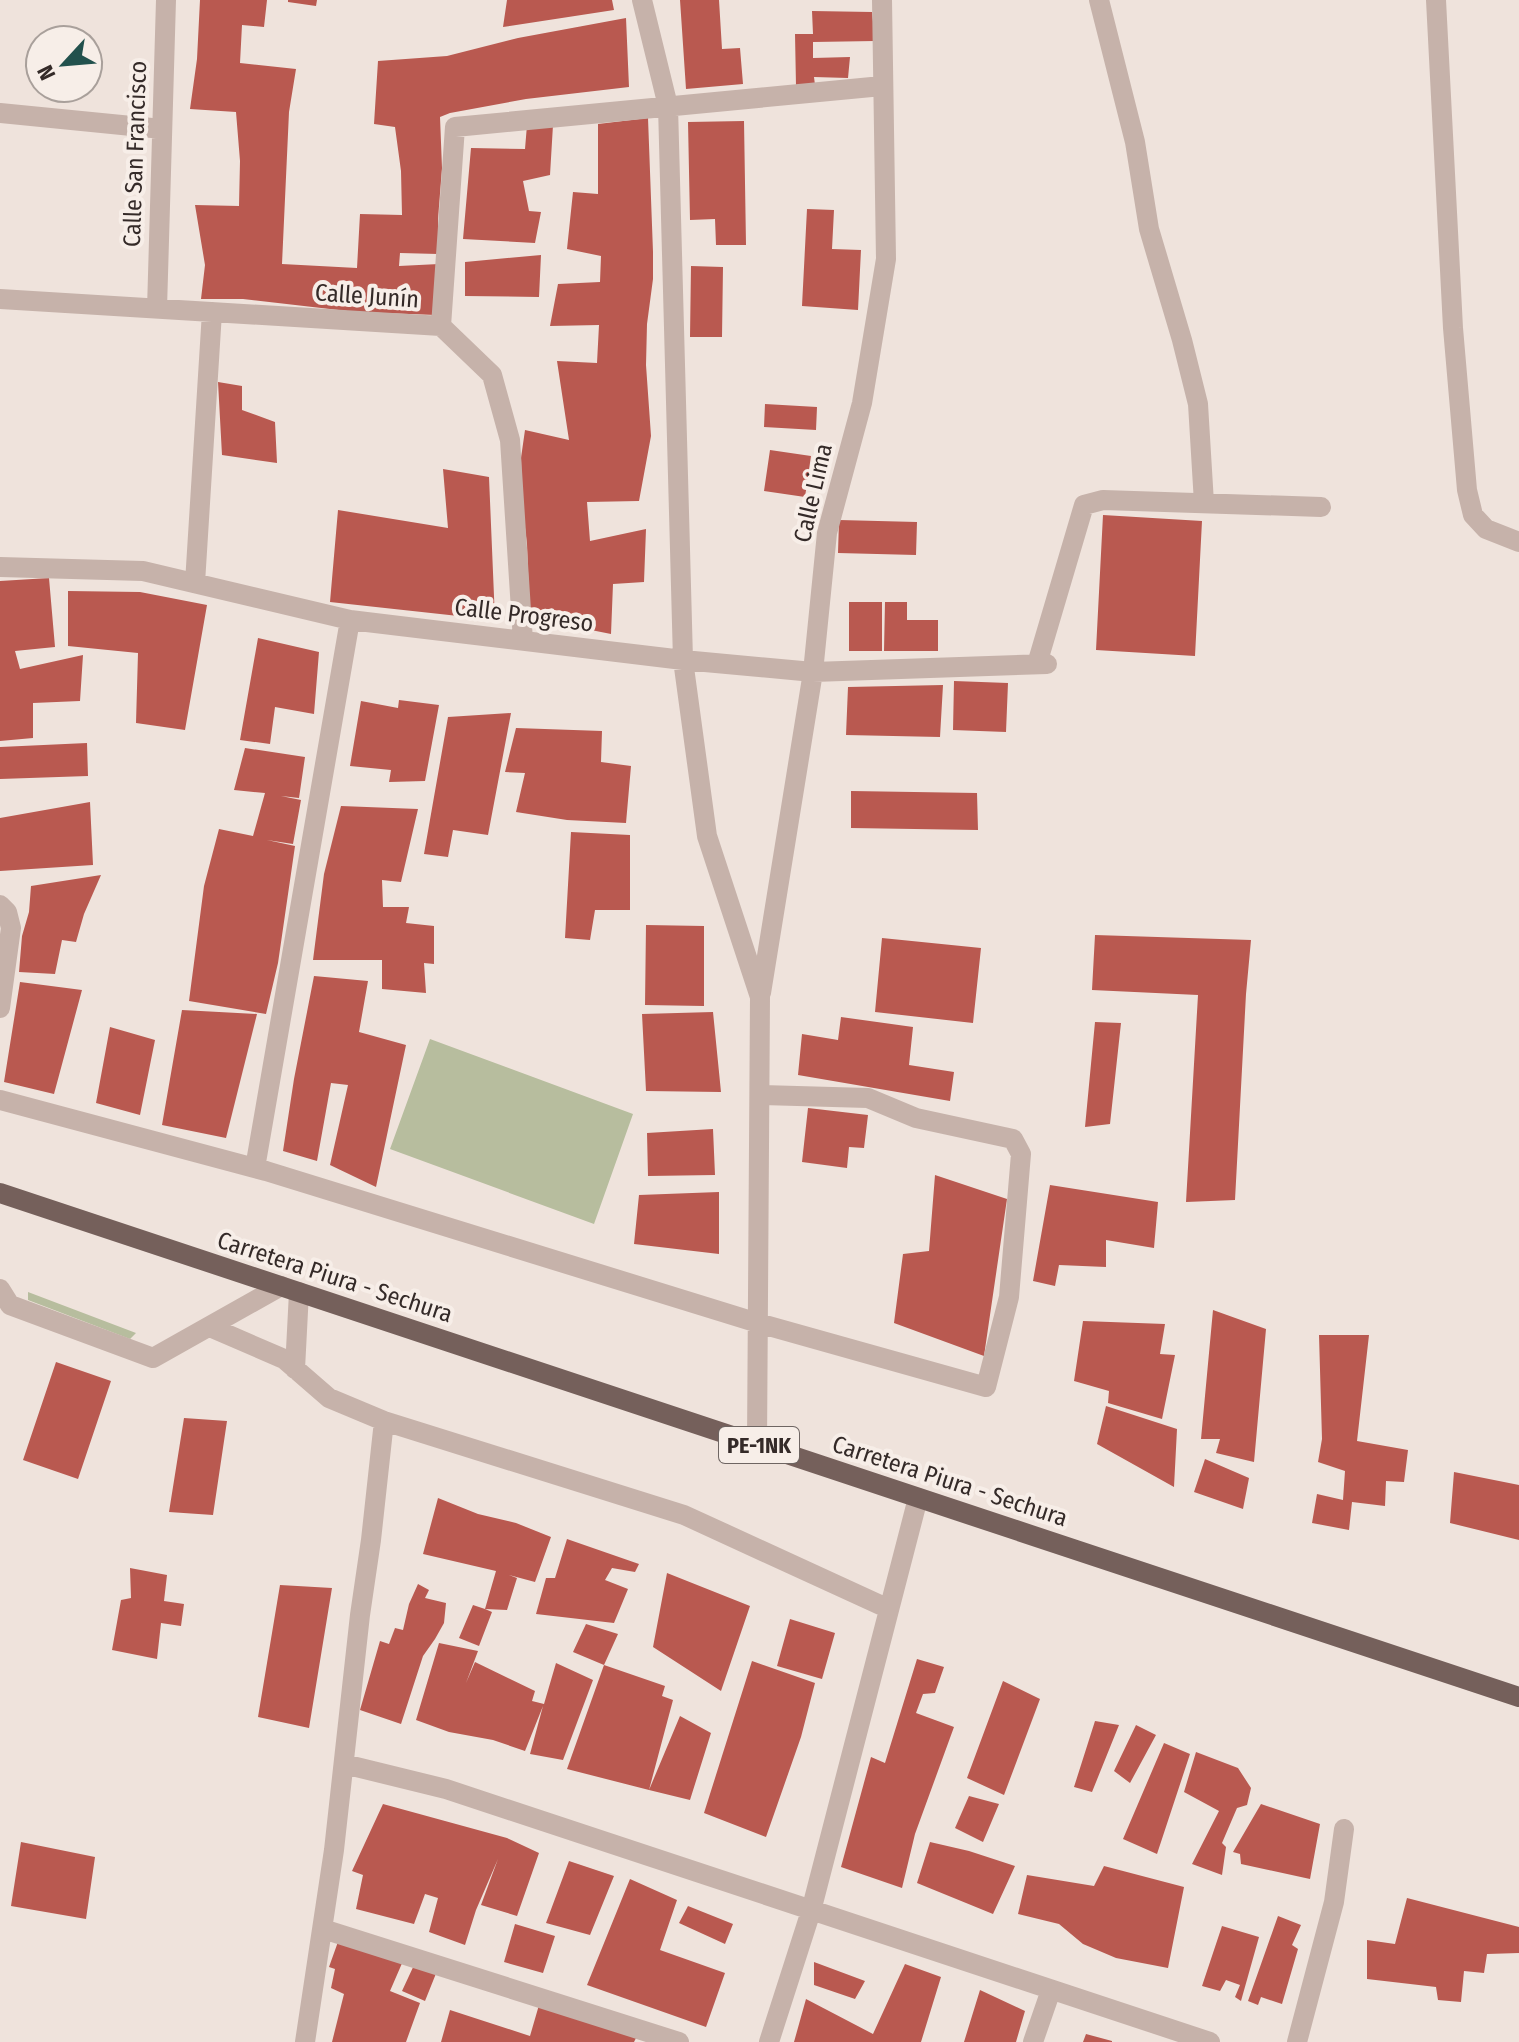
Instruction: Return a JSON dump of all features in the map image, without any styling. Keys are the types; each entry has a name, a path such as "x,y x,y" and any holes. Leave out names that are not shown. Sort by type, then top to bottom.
{"main road":[{"name":"Carretera Piura - Sechura","path":"0,1193 1519,1697"}],"street":[{"name":"Calle San Francisco","path":"157,309 166,0"},
{"path":"642,0 668,106 683,660 707,836 760,997 757,1444"},
{"name":"Calle Lima","path":"760,997 813,672 827,533 862,403 886,259 882,0"},
{"path":"1099,0 1135,142 1149,229 1198,404 1204,503 1321,507"},
{"path":"1436,0 1453,328 1467,490 1473,515 1486,529 1519,542"},
{"path":"441,326 455,127 882,86"},
{"path":"0,113 162,129"},
{"name":"Calle Junín","path":"0,299 441,326 492,375 510,440 523,641"},
{"path":"195,583 212,312"},
{"name":"Calle Progreso","path":"0,567 143,571 350,620 683,660 813,672 1042,664 1084,505 1103,500 1204,503"},
{"path":"255,1168 350,620"},
{"path":"0,905 7,912 11,928 0,1008"},
{"path":"0,1100 255,1168 758,1323 986,1387 1009,1297 1021,1154 1013,1139 916,1118 868,1098 760,1095"},
{"path":"0,1289 10,1305 153,1358 290,1289 295,1369"},
{"path":"210,1327 284,1359 329,1398 384,1421 684,1515 889,1609"},
{"path":"305,2042 334,1850 384,1421"},
{"path":"769,2042 811,1911 918,1498"},
{"path":"344,1764 446,1789 1210,2042"},
{"path":"1297,2042 1334,1902 1344,1829"},
{"path":"323,1929 679,2042"},
{"path":"1033,2042 1051,1990"}],"green space":[{"path":"430,1039 633,1114 594,1224 390,1149"},
{"path":"28,1292 136,1333 130,1339 28,1300"}],"building":[{"path":"200,0 267,0 264,27 242,25 240,63 296,69 289,112 282,264 357,268 360,214 402,215 401,171 395,127 374,124 378,61 447,56 518,38 626,18 629,87 526,99 440,117 442,168 438,254 400,253 399,266 439,264 436,315 356,312 243,299 201,299 205,265 195,205 239,206 240,161 236,112 190,109 197,59"},
{"path":"288,0 317,0 316,6"},
{"path":"507,0 612,0 614,10 503,27"},
{"path":"680,0 719,0 722,49 740,48 743,84 686,89"},
{"path":"812,11 872,12 875,41 813,42 813,58 850,57 848,78 814,77 815,85 796,86 795,34 813,34"},
{"path":"648,118 653,279 646,365 651,436 639,501 587,502 590,541 646,529 644,582 613,584 611,634 581,628 530,625 522,504 521,458 525,430 569,440 557,361 597,363 599,325 550,326 558,284 600,282 601,256 567,249 573,192 598,194 598,124"},
{"path":"744,121 746,245 716,245 715,219 690,220 688,122"},
{"path":"527,125 553,125 550,175 523,181 529,211 541,212 535,243 463,239 471,148 525,149"},
{"path":"807,209 834,210 832,249 861,250 858,310 802,306"},
{"path":"541,255 539,297 465,296 465,262"},
{"path":"691,266 723,267 722,337 690,337"},
{"path":"218,382 242,386 242,410 275,422 277,463 222,455"},
{"path":"765,404 817,407 816,430 764,427"},
{"path":"770,450 811,456 805,497 764,491"},
{"path":"443,469 489,477 495,620 330,602 338,510 448,528"},
{"path":"1103,515 1202,521 1195,656 1096,650"},
{"path":"839,520 917,522 916,555 838,553"},
{"path":"49,578 55,647 15,651 20,669 83,655 80,701 33,703 33,738 0,741 0,581"},
{"path":"68,591 140,592 207,605 185,730 136,723 138,653 68,646"},
{"path":"849,602 882,602 882,651 849,651"},
{"path":"885,602 907,602 907,620 938,620 938,651 884,651"},
{"path":"258,638 319,652 314,714 275,707 270,744 240,740"},
{"path":"954,681 1008,683 1006,732 953,730"},
{"path":"943,685 940,737 846,735 848,687"},
{"path":"399,700 439,705 425,781 389,782 391,770 350,766 361,701 398,708"},
{"path":"511,713 488,835 453,830 448,857 424,854 448,717"},
{"path":"516,728 602,731 601,762 631,766 626,823 567,820 516,812 525,773 505,772"},
{"path":"87,743 88,776 0,779 0,747"},
{"path":"245,748 305,757 299,798 281,796 301,800 293,844 267,840 295,846 278,963 266,1014 189,1001 204,886 219,829 253,836 265,793 234,790"},
{"path":"851,791 977,793 978,830 851,828"},
{"path":"90,802 93,865 0,871 0,818"},
{"path":"341,806 418,809 401,882 382,880 383,907 409,907 406,923 434,926 434,964 424,963 426,993 382,989 382,960 313,960 324,874"},
{"path":"571,832 630,835 630,910 595,910 590,940 565,938"},
{"path":"101,875 76,942 62,940 55,974 19,972 31,886"},
{"path":"646,925 704,926 704,1006 645,1005"},
{"path":"1095,935 1251,940 1235,1200 1186,1202 1198,995 1092,990"},
{"path":"882,938 981,948 973,1023 875,1012"},
{"path":"314,976 368,981 359,1032 406,1045 376,1187 330,1165 348,1085 331,1083 317,1161 283,1151"},
{"path":"20,982 82,990 54,1094 4,1082"},
{"path":"182,1010 257,1014 226,1138 162,1125"},
{"path":"713,1012 721,1092 646,1091 642,1014"},
{"path":"841,1017 913,1027 909,1065 954,1072 950,1101 798,1075 802,1034 838,1040"},
{"path":"1095,1022 1121,1023 1110,1124 1085,1127"},
{"path":"110,1027 155,1040 140,1115 96,1103"},
{"path":"808,1108 868,1115 864,1148 849,1147 847,1168 802,1162"},
{"path":"713,1129 715,1175 648,1176 647,1133"},
{"path":"935,1175 1007,1199 984,1356 894,1323 903,1254 929,1251"},
{"path":"1050,1185 1158,1202 1154,1248 1106,1240 1106,1267 1059,1265 1055,1286 1033,1281"},
{"path":"719,1192 719,1254 634,1244 639,1195"},
{"path":"1213,1310 1266,1329 1254,1462 1216,1453 1220,1439 1201,1439"},
{"path":"1083,1321 1165,1324 1160,1354 1175,1355 1162,1419 1108,1403 1109,1391 1074,1381"},
{"path":"1319,1335 1369,1335 1357,1441 1408,1450 1404,1482 1386,1481 1385,1506 1352,1502 1349,1530 1312,1523 1317,1494 1343,1500 1345,1471 1318,1462 1322,1439"},
{"path":"56,1362 111,1381 78,1479 23,1460"},
{"path":"1106,1406 1177,1429 1174,1487 1097,1444"},
{"path":"184,1418 227,1421 213,1515 169,1512"},
{"path":"1205,1459 1249,1478 1243,1509 1194,1492"},
{"path":"1454,1472 1519,1485 1519,1540 1450,1523"},
{"path":"438,1498 551,1537 535,1582 509,1575 517,1578 507,1610 485,1609 496,1571 423,1554"},
{"path":"567,1539 639,1564 635,1572 612,1568 605,1580 628,1589 614,1623 536,1614 546,1578 555,1578"},
{"path":"130,1568 167,1575 164,1601 184,1604 181,1626 161,1623 157,1659 112,1650 121,1600 131,1598"},
{"path":"667,1573 750,1606 721,1691 653,1647"},
{"path":"418,1584 429,1590 425,1598 446,1603 444,1623 423,1656 401,1724 360,1710 380,1641 389,1644 395,1628 403,1630"},
{"path":"280,1585 332,1588 309,1728 258,1717"},
{"path":"473,1605 492,1612 479,1646 459,1638"},
{"path":"790,1619 835,1633 822,1679 777,1666"},
{"path":"586,1624 618,1634 604,1665 573,1652"},
{"path":"439,1643 478,1651 466,1683 475,1662 535,1691 532,1701 544,1704 556,1663 593,1680 563,1760 530,1754 543,1706 525,1751 493,1740 449,1732 416,1720"},
{"path":"917,1659 944,1667 935,1693 923,1694 916,1713 954,1727 915,1834 902,1888 841,1867 871,1757 885,1763"},
{"path":"752,1661 815,1683 801,1737 766,1837 704,1813"},
{"path":"604,1665 665,1686 662,1696 673,1700 649,1790 567,1769"},
{"path":"1003,1681 1040,1699 1004,1795 967,1778"},
{"path":"680,1716 711,1733 690,1800 649,1790"},
{"path":"1095,1721 1119,1725 1092,1792 1074,1787"},
{"path":"1136,1725 1156,1735 1130,1783 1114,1771"},
{"path":"1164,1743 1190,1754 1157,1854 1123,1839"},
{"path":"1196,1752 1238,1768 1251,1788 1247,1805 1237,1808 1222,1843 1226,1847 1222,1875 1192,1864 1219,1811 1184,1792"},
{"path":"969,1796 999,1804 983,1842 955,1828"},
{"path":"383,1804 507,1838 539,1853 517,1916 481,1905 498,1859 465,1945 429,1932 438,1898 425,1894 414,1924 356,1909 363,1875 352,1871"},
{"path":"1261,1804 1320,1824 1310,1879 1241,1864 1240,1854 1233,1852"},
{"path":"21,1842 95,1857 86,1919 11,1906"},
{"path":"930,1842 1015,1866 993,1914 917,1883"},
{"path":"569,1861 614,1876 590,1935 546,1923"},
{"path":"1104,1866 1184,1887 1168,1968 1116,1958 1083,1944 1059,1924 1018,1914 1027,1875 1094,1886"},
{"path":"630,1879 677,1900 660,1950 725,1973 706,2027 587,1985"},
{"path":"1407,1898 1519,1927 1519,1953 1487,1954 1484,1973 1464,1971 1461,2002 1438,2000 1436,1987 1367,1979 1367,1940 1395,1944"},
{"path":"688,1906 733,1924 725,1944 679,1923"},
{"path":"1278,1916 1301,1925 1292,1945 1298,1949 1282,2004 1261,1997 1258,2005 1248,2001"},
{"path":"515,1924 555,1936 543,1973 504,1962"},
{"path":"1222,1926 1259,1937 1241,2001 1235,1997 1240,1985 1226,1980 1220,1991 1202,1986"},
{"path":"339,1939 403,1961 390,1991 420,2003 406,2042 332,2042 344,1994 331,1988 335,1969 329,1967"},
{"path":"814,1962 865,1981 855,1999 814,1985"},
{"path":"415,1963 437,1971 425,2001 402,1991"},
{"path":"905,1964 941,1977 921,2042 794,2042 806,1999 873,2034"},
{"path":"980,1990 1025,2011 1016,2042 964,2042"},
{"path":"539,2005 636,2038 634,2042 441,2042 450,2010 530,2036"},
{"path":"1086,2034 1112,2041 1112,2042 1083,2042"}]}
